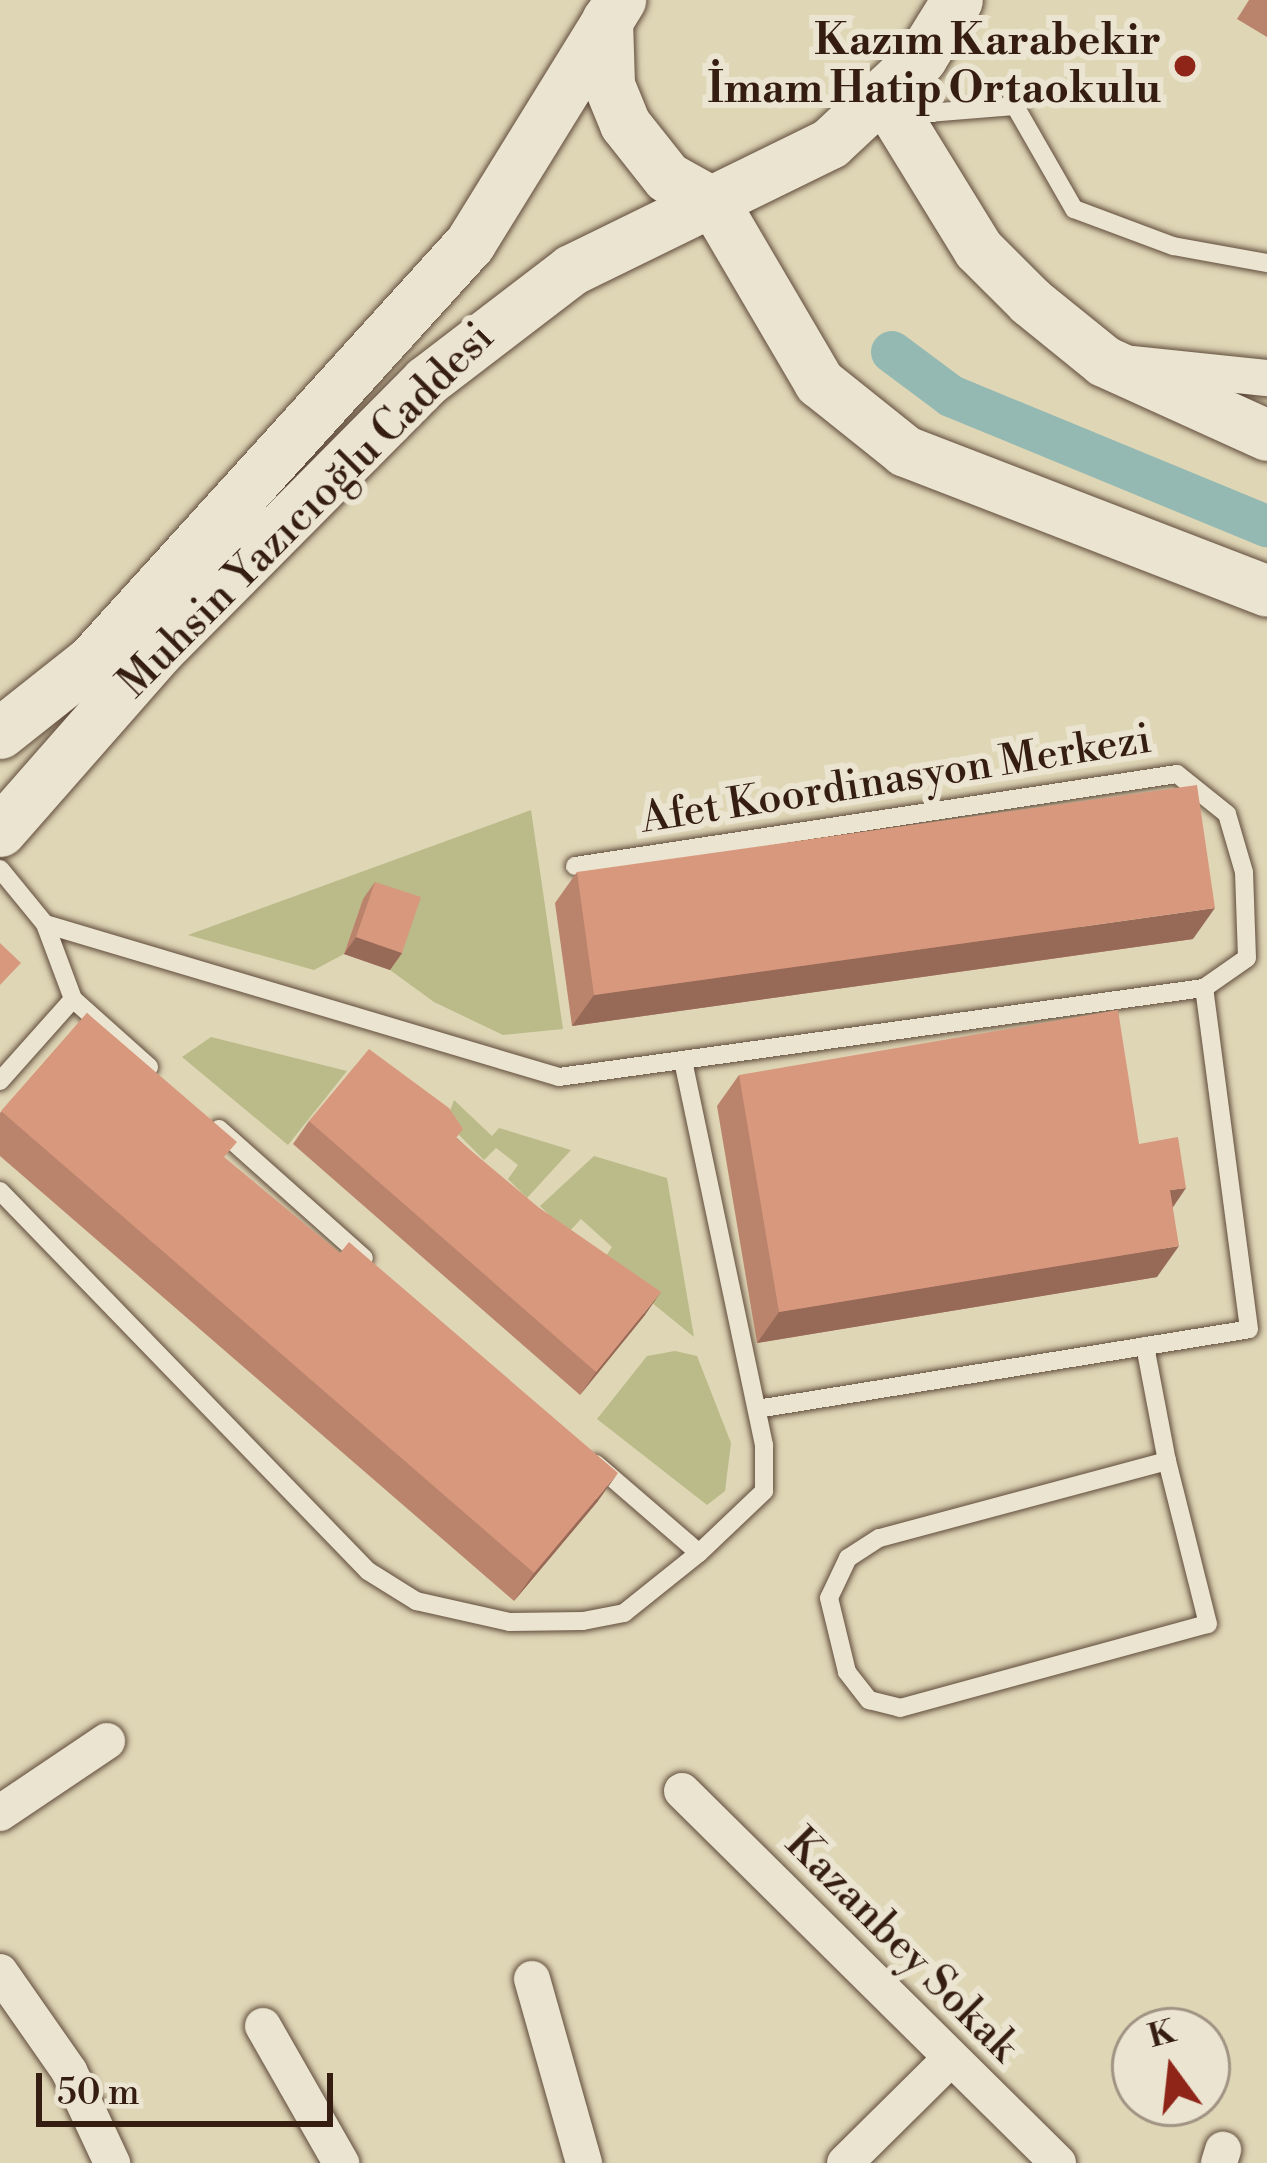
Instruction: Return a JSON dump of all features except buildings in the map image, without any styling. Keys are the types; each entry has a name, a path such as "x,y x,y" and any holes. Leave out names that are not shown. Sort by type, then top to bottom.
{"street":[{"name":"Muhsin Yazıcıoğlu Caddesi","path":"613,9 609,85 625,124 667,177 714,203"},
{"name":"Muhsin Yazıcıoğlu Caddesi","path":"0,733 91,661 470,243 613,9"},
{"name":"Muhsin Yazıcıoğlu Caddesi","path":"0,831 158,651 426,381 571,270 809,157 890,106 940,13"},
{"path":"890,106 978,249 1104,361 1267,435"},
{"path":"714,203 819,382 904,451 1267,591"},
{"path":"1104,361 1267,379"},
{"path":"0,1813 107,1741"},
{"name":"Kazanbey Sokak","path":"682,1791 1058,2163"},
{"path":"0,1972 69,2072 112,2163"},
{"path":"532,1978 584,2163"},
{"path":"263,2026 341,2163"},
{"path":"845,2163 949,2060"}],"lane":[{"path":"890,106 1015,106 1075,209 1173,246 1267,263"},
{"name":"Afet Koordinasyon Merkezi","path":"575,866 1177,774 1216,796 1244,872 1247,958 1204,988"},
{"path":"0,869 45,923 73,999 162,1079"},
{"path":"45,923 560,1077 1204,988 1249,1329 757,1408"},
{"path":"0,1081 73,999"},
{"path":"0,1191 368,1571 416,1601 510,1622 583,1621 624,1613 699,1553 764,1491 757,1408 683,1060"},
{"path":"198,1111 377,1270"},
{"path":"1145,1346 1167,1461 1208,1624 900,1708 869,1700 848,1672 829,1598 848,1558 879,1538 1167,1461"},
{"path":"574,1445 699,1553"}],"green space":[{"path":"531,810 563,1029 503,1035 434,1002 390,970 363,899 344,954 314,970 188,935"},
{"path":"211,1037 347,1071 288,1145 182,1057"},
{"path":"454,1100 492,1136 499,1128 571,1150 527,1198 508,1179 518,1165 496,1148 484,1160 446,1122"},
{"path":"594,1156 667,1178 694,1337 602,1262 612,1247 581,1219 568,1233 540,1206"},
{"path":"675,1351 697,1356 731,1443 725,1491 707,1505 597,1419 647,1356"}],"waterway":[{"path":"892,352 951,396 1267,526"}],"place":[{"name":"Kazım Karabekir İmam Hatip Ortaokulu","path":"1185,66"}]}
